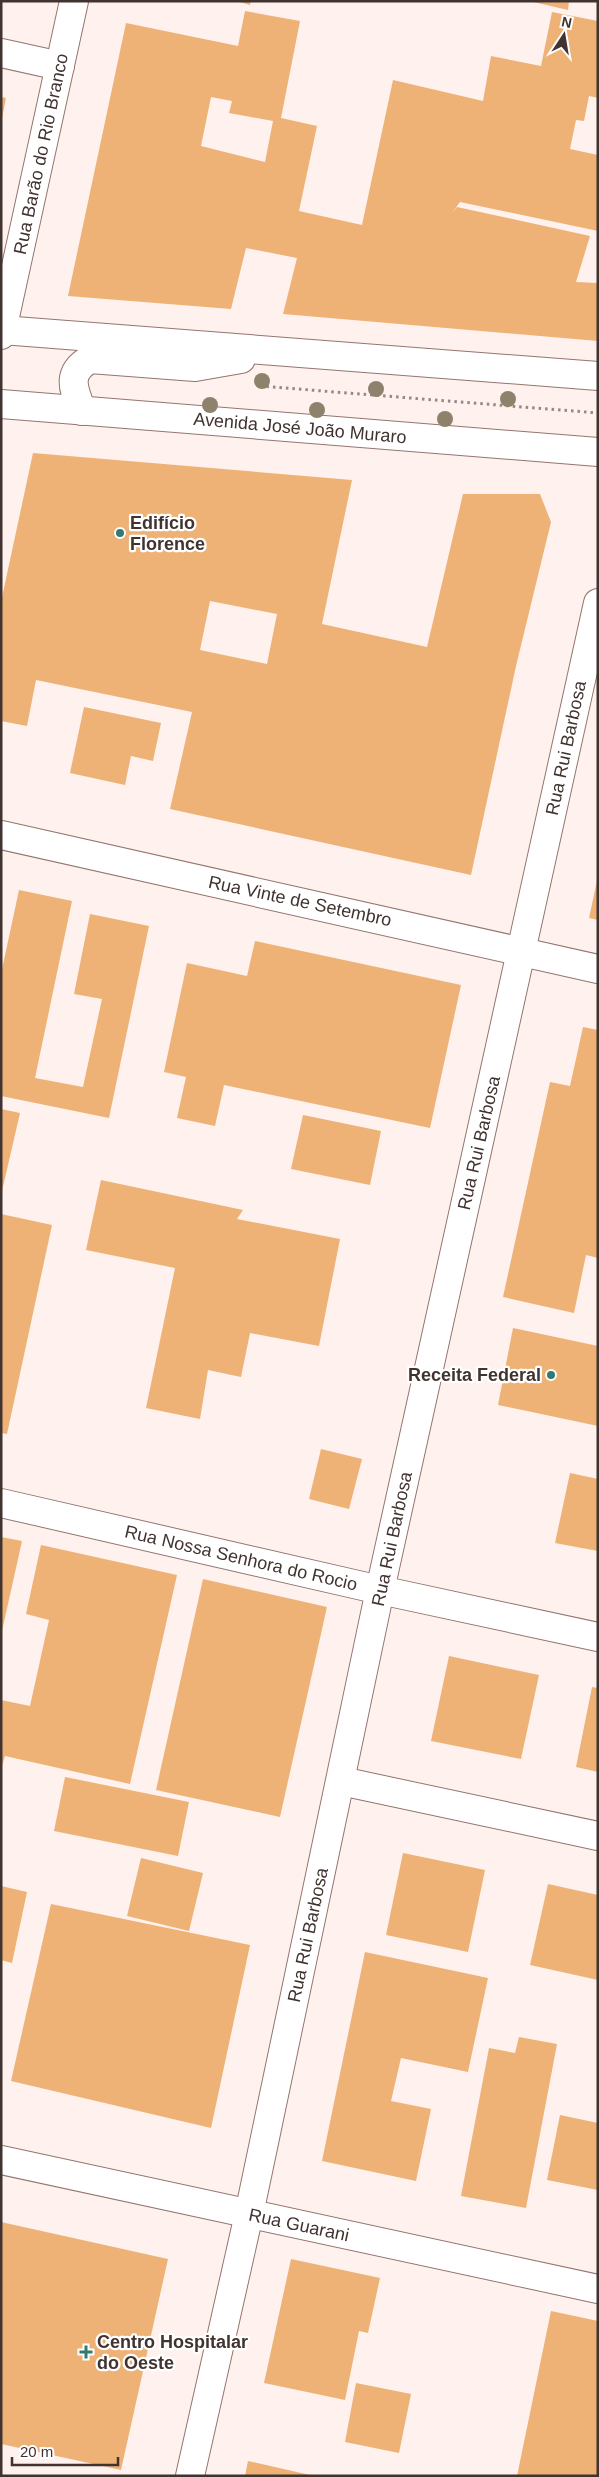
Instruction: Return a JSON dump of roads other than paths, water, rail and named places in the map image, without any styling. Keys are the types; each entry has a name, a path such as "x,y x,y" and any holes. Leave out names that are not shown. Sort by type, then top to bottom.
{"street":[{"name":"Rua Barão do Rio Branco","path":"2,333 74,1"},
{"path":"1,53 60,66"},
{"path":"2,333 598,376"},
{"path":"82,411 73,378 79,366 90,359 195,367 284,352"},
{"name":"Avenida José João Muraro","path":"1,404 598,452"},
{"name":"Rua Rui Barbosa","path":"190,2476 249,2214 380,1590 598,603"},
{"name":"Rua Vinte de Setembro","path":"1,835 522,950 598,969"},
{"name":"Rua Nossa Senhora do Rocio","path":"1,1503 380,1590 598,1637"},
{"path":"341,1781 598,1836"},
{"name":"Rua Guarani","path":"1,2160 598,2289"}],"place":[{"name":"Edifício Florence","path":"120,533"},
{"name":"Receita Federal","path":"551,1375"},
{"name":"Centro Hospitalar do Oeste","path":"86,2352"}]}
